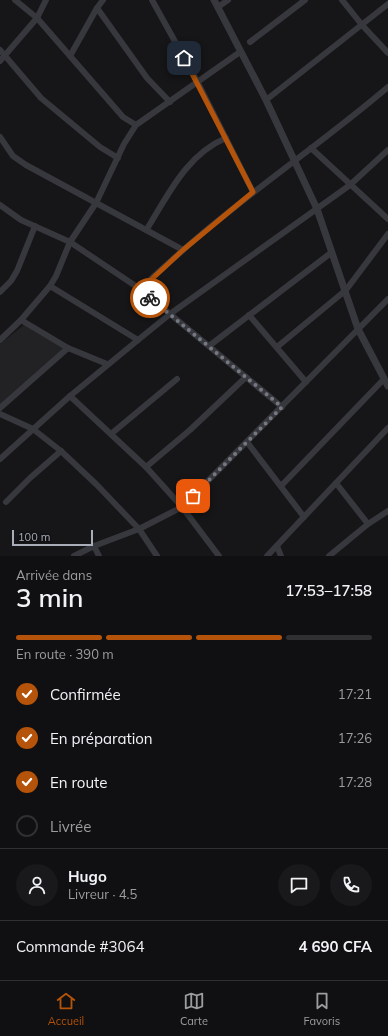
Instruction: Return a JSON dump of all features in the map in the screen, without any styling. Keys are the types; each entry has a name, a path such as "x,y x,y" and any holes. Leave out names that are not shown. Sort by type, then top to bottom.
{"street":[{"path":"15,0 36,18 123,117 136,125"},
{"path":"0,61 36,18 46,0"},
{"path":"70,56 97,8 104,0"},
{"path":"152,0 197,81 253,192"},
{"path":"214,0 266,100 295,160 317,209 346,290 358,329 388,386"},
{"path":"218,7 228,0"},
{"path":"250,42 305,0"},
{"path":"342,0 362,25 388,53"},
{"path":"266,100 388,4"},
{"path":"97,8 147,78 170,102"},
{"path":"0,50 41,98 100,147 118,158"},
{"path":"0,340 21,320 50,286 56,276 70,242 96,203 136,125 240,52"},
{"path":"140,290 183,250 253,192 360,111 388,87"},
{"path":"0,137 13,156 26,166 147,229 183,250"},
{"path":"147,229 186,168 209,147 226,138"},
{"path":"311,148 388,219"},
{"path":"0,460 107,364 170,314 350,185 388,150"},
{"path":"0,205 12,214 70,242 140,290 282,407"},
{"path":"0,292 11,281 17,271 35,226"},
{"path":"277,348 346,290 388,234"},
{"path":"209,346 332,252"},
{"path":"50,286 138,340"},
{"path":"74,556 94,546 139,528 182,507 388,299"},
{"path":"249,315 306,382"},
{"path":"21,320 68,348 107,364"},
{"path":"0,408 68,348"},
{"path":"146,467 190,430 246,377"},
{"path":"281,486 384,379"},
{"path":"111,434 177,380"},
{"path":"70,396 146,467 182,507 219,556"},
{"path":"0,414 33,429 61,450 98,485 139,528 157,556"},
{"path":"267,556 388,428"},
{"path":"247,442 304,516"},
{"path":"6,502 61,450"},
{"path":"336,483 368,524"},
{"path":"329,556 368,524 388,511"},
{"path":"94,546 99,556"},
{"path":"277,546 282,556"}],"shaded area":[{"path":"24,325 64,348 0,407 0,344"}],"way so far":[{"path":"150,298 282,407 193,496"}],"route":[{"path":"150,298 140,290 183,250 253,192 184,58"}]}
